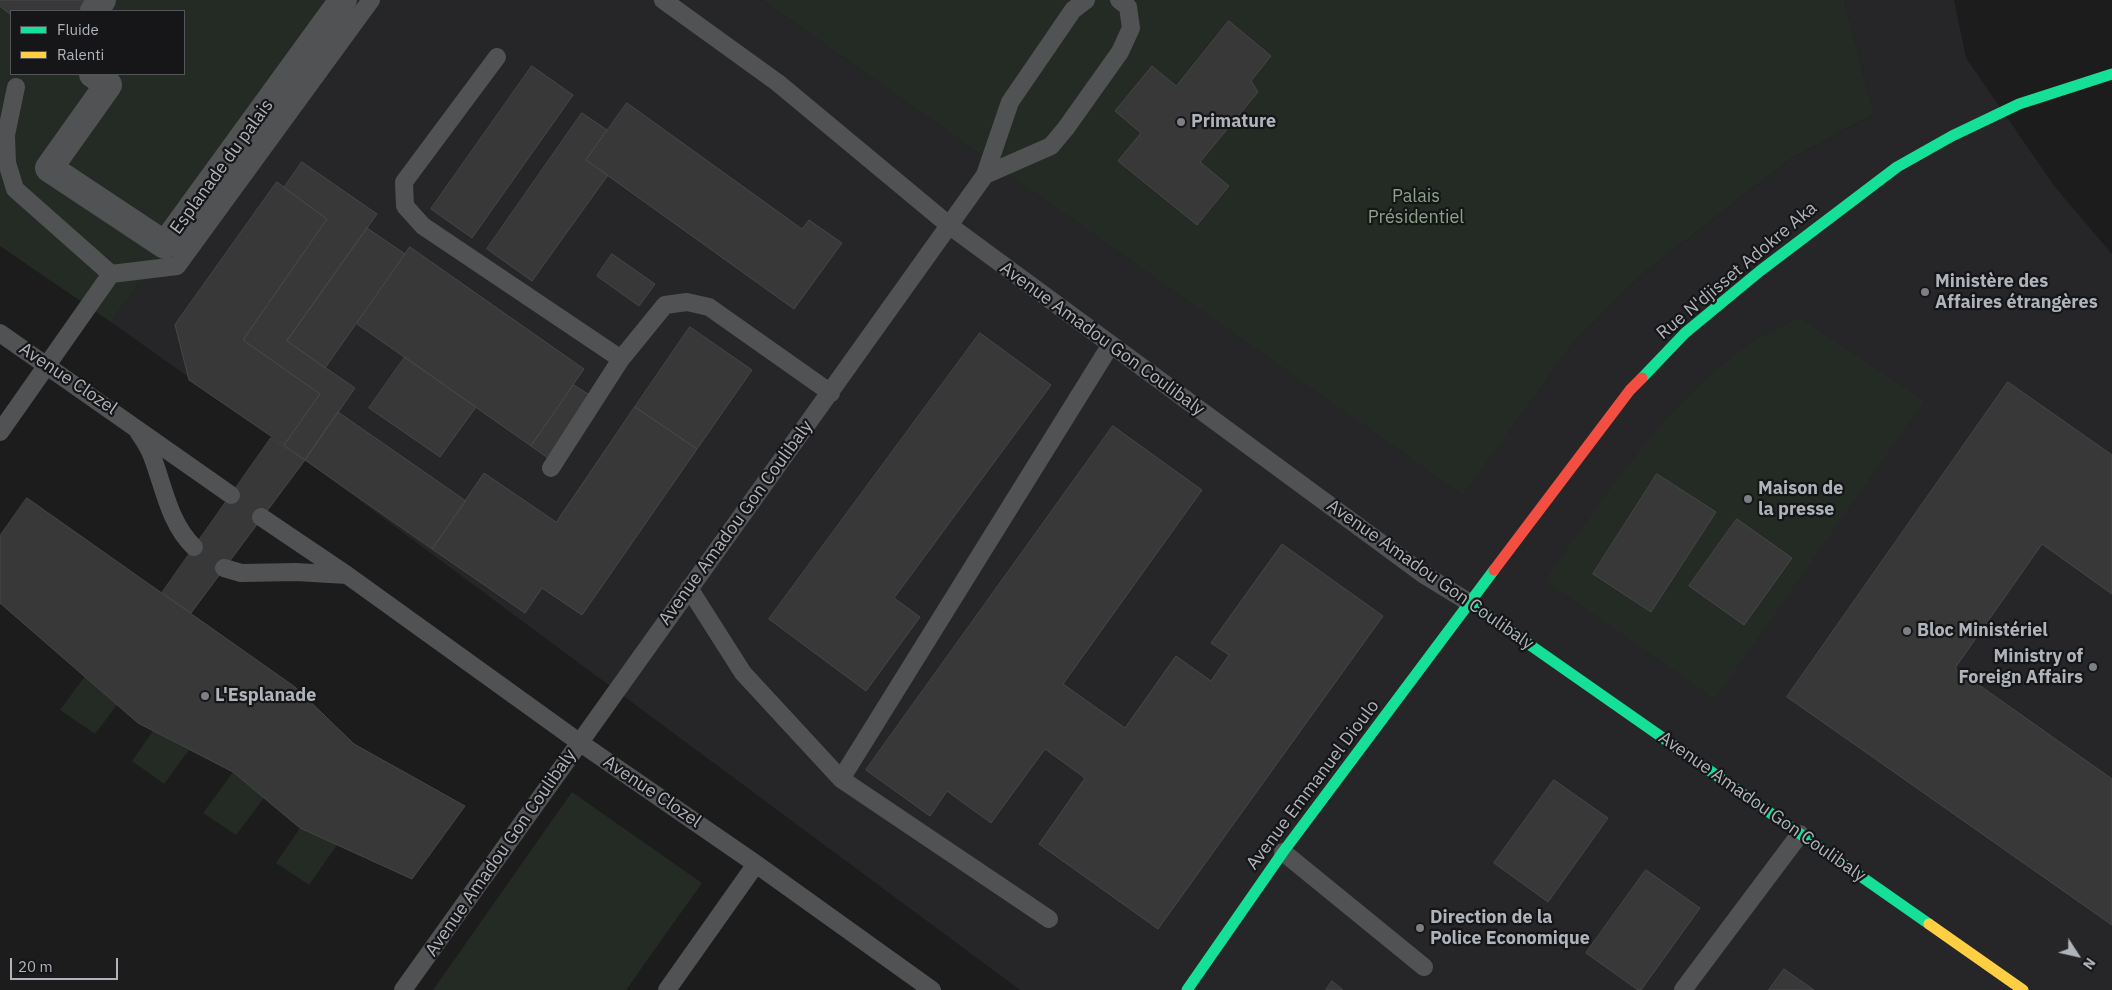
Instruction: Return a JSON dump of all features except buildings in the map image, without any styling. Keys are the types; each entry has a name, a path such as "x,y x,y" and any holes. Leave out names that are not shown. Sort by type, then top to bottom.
{"street":[{"name":"Esplanade du palais","path":"94,75 108,85 49,168 165,245 343,0"},
{"name":"Rue N'djisset Adokre Aka","path":"1470,603 1524,528 1630,390 1686,333 1760,271 1897,167 1952,136 2019,104 2112,74"},
{"name":"Avenue Amadou Gon Coulibaly","path":"1470,603 1800,834 2010,986"},
{"name":"Avenue Emmanuel Dioulo","path":"1187,990 1283,852 1470,603"}],"lane":[{"path":"0,432 111,274 177,266 371,0"},
{"path":"663,0 778,83 950,226 986,175 1010,102 1073,10 1086,0"},
{"path":"986,175 1051,146 1066,128 1120,52 1131,28 1128,7 1120,0"},
{"path":"497,57 404,182 404,206 422,226 621,359"},
{"path":"16,87 6,135 7,163 15,189 111,274"},
{"name":"Avenue Amadou Gon Coulibaly","path":"403,990 950,226 1110,346 1423,574 1470,603"},
{"path":"551,468 621,359 665,305 687,302 709,307 831,393"},
{"name":"Avenue Clozel","path":"0,333 231,495"},
{"path":"841,779 1110,346"},
{"name":"Avenue Clozel","path":"135,426 152,454 175,520 183,536 194,547"},
{"name":"Avenue Clozel","path":"261,517 348,575 579,742 756,864 932,990"},
{"path":"224,568 241,574 296,572 348,575"},
{"path":"689,588 743,673 841,779 1049,919"},
{"path":"1683,990 1800,834"},
{"path":"1283,852 1424,967"},
{"path":"667,990 756,864"}],"shaded area":[{"path":"343,0 762,0 1463,494 1574,342 1645,272 1792,158 1874,114 1844,0 1954,0 1966,58 2055,187 2112,254 2112,990 1020,990 305,460 111,322"}],"green space":[{"path":"0,0 343,0 111,322 0,246"},
{"name":"Palais Présidentiel","path":"762,0 1844,0 1874,114 1792,158 1645,272 1574,342 1463,495"},
{"path":"1800,318 1924,401 1715,699 1545,580 1638,453 1689,395 1718,368 1749,344 1767,333"},
{"path":"85,676 117,705 95,734 60,710"},
{"path":"153,731 189,750 164,784 132,761"},
{"path":"233,772 264,798 236,835 203,813"},
{"path":"572,792 702,883 626,990 433,990"},
{"path":"300,828 337,845 309,885 276,863"}],"traffic: fast":[{"path":"1642,378 1685,333 1760,271 1897,167 1952,136 2019,104 2112,74"},
{"path":"1187,990 1283,852 1494,570"},
{"path":"1470,603 1929,924"}],"traffic: slow":[{"path":"1929,924 2023,990"}],"traffic: jam":[{"path":"1494,570 1630,390 1642,378"}],"place":[{"name":"Primature","path":"1181,122"},
{"name":"Ministère des Affaires étrangères","path":"1925,292"},
{"name":"Maison de la presse","path":"1748,499"},
{"name":"Bloc Ministériel","path":"1907,631"},
{"name":"Ministry of Foreign Affairs","path":"2093,667"},
{"name":"L'Esplanade","path":"205,696"},
{"name":"Direction de la Police Economique","path":"1420,928"}]}
